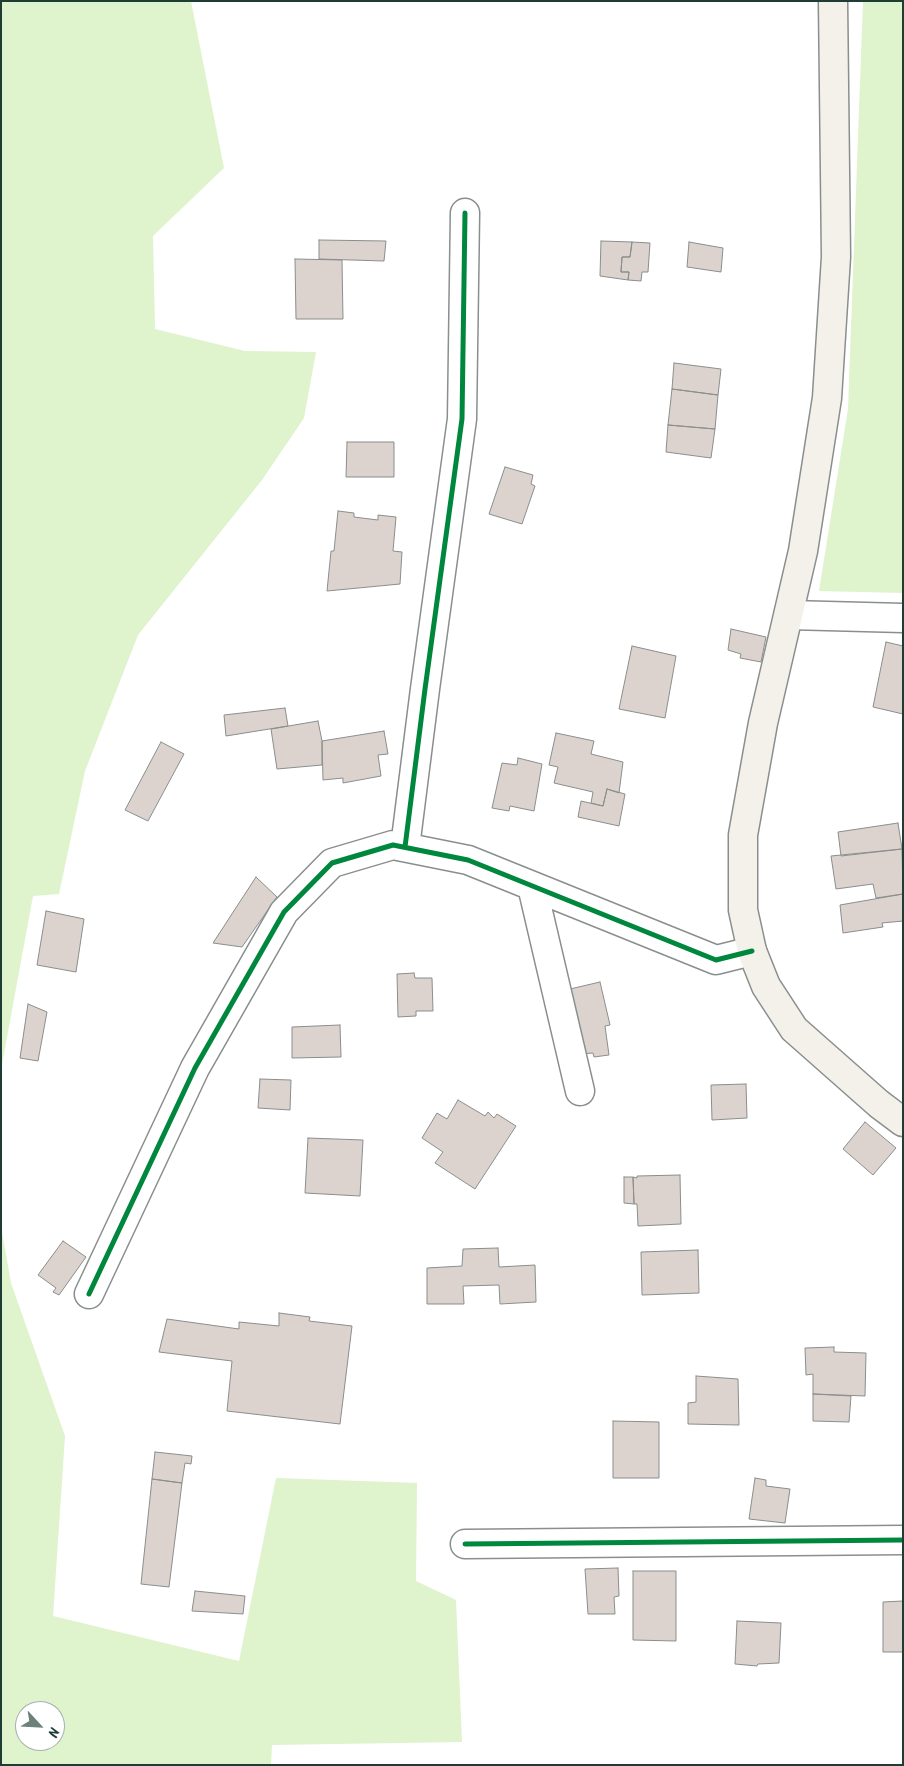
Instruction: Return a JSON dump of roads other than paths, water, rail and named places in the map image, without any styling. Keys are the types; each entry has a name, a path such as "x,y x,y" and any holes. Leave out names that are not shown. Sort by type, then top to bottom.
{"main road":[{"path":"833,1 836,257 827,398 804,551 764,723 743,835 743,910 752,951 766,986 794,1030 879,1104 903,1122"}],"street":[{"path":"405,847 462,419 465,213"},
{"path":"789,615 903,618"},
{"path":"89,1294 195,1068 284,912 332,864 394,845 468,860 716,960 752,951"},
{"path":"532,886 580,1091"},
{"path":"465,1544 903,1540"}]}
